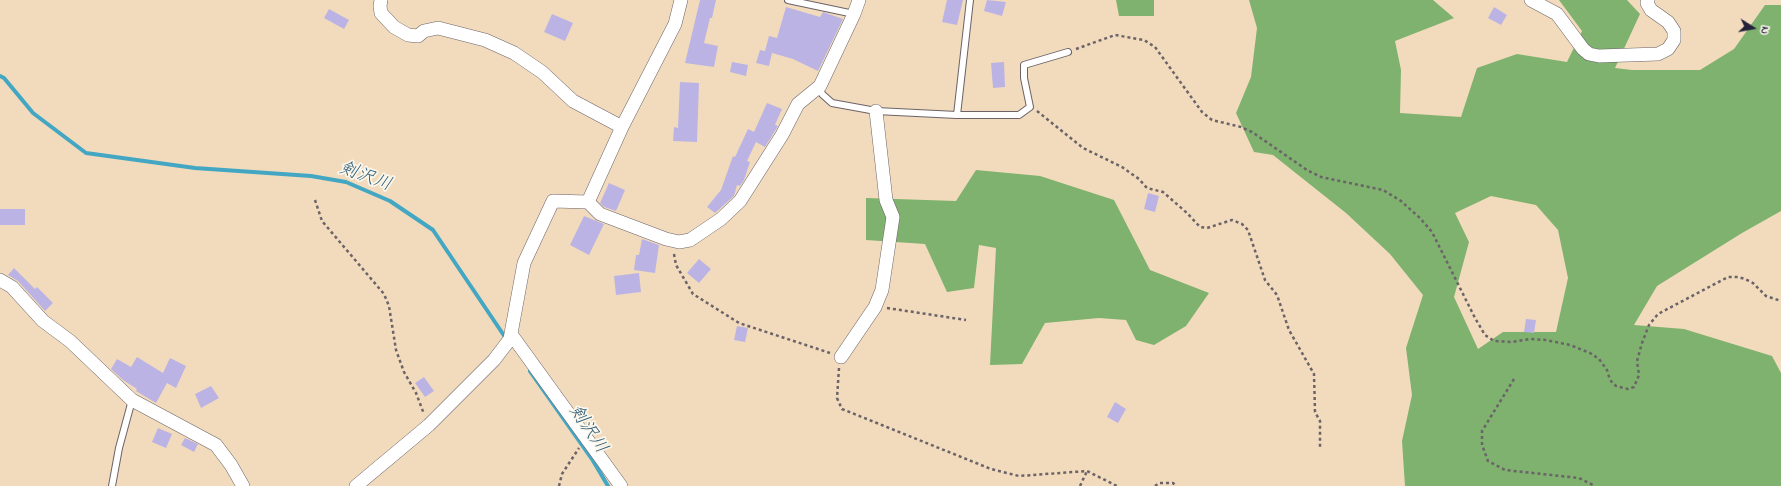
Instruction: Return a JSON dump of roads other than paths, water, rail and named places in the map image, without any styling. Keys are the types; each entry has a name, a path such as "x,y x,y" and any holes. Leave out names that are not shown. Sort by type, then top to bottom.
{"street":[{"path":"381,0 381,13 394,27 408,35 418,36 424,31 438,28 485,40 514,53 542,72 573,101 622,127"},
{"path":"588,202 622,127 675,24 681,0"},
{"path":"356,486 429,425 494,360 508,340 524,263 553,200 588,202 600,214 673,241 679,242 690,240 721,219 740,201 782,135 798,104 820,86 854,14 859,0"},
{"path":"1531,0 1557,14 1583,49 1589,54 1599,56 1658,54 1668,49 1674,40 1674,30 1668,22 1651,10 1647,3 1648,0"},
{"path":"841,357 875,306 882,290 893,217 886,200 876,111"},
{"path":"0,280 12,287 43,321 70,341 132,400 216,445 231,465 243,486"},
{"path":"508,340 582,442 621,486"}],"lane":[{"path":"788,0 854,14"},
{"path":"957,115 970,0"},
{"path":"820,86 822,94 832,103 876,111 957,115 1019,115 1030,107 1024,78 1024,65 1068,52"},
{"path":"112,486 119,448 132,400"}],"waterway":[{"name":"剣沢川","path":"0,76 4,78 33,113 86,153 195,168 311,176 346,182 390,201 433,230 507,340"},
{"name":"剣沢川","path":"530,371 592,459 608,486"}]}
